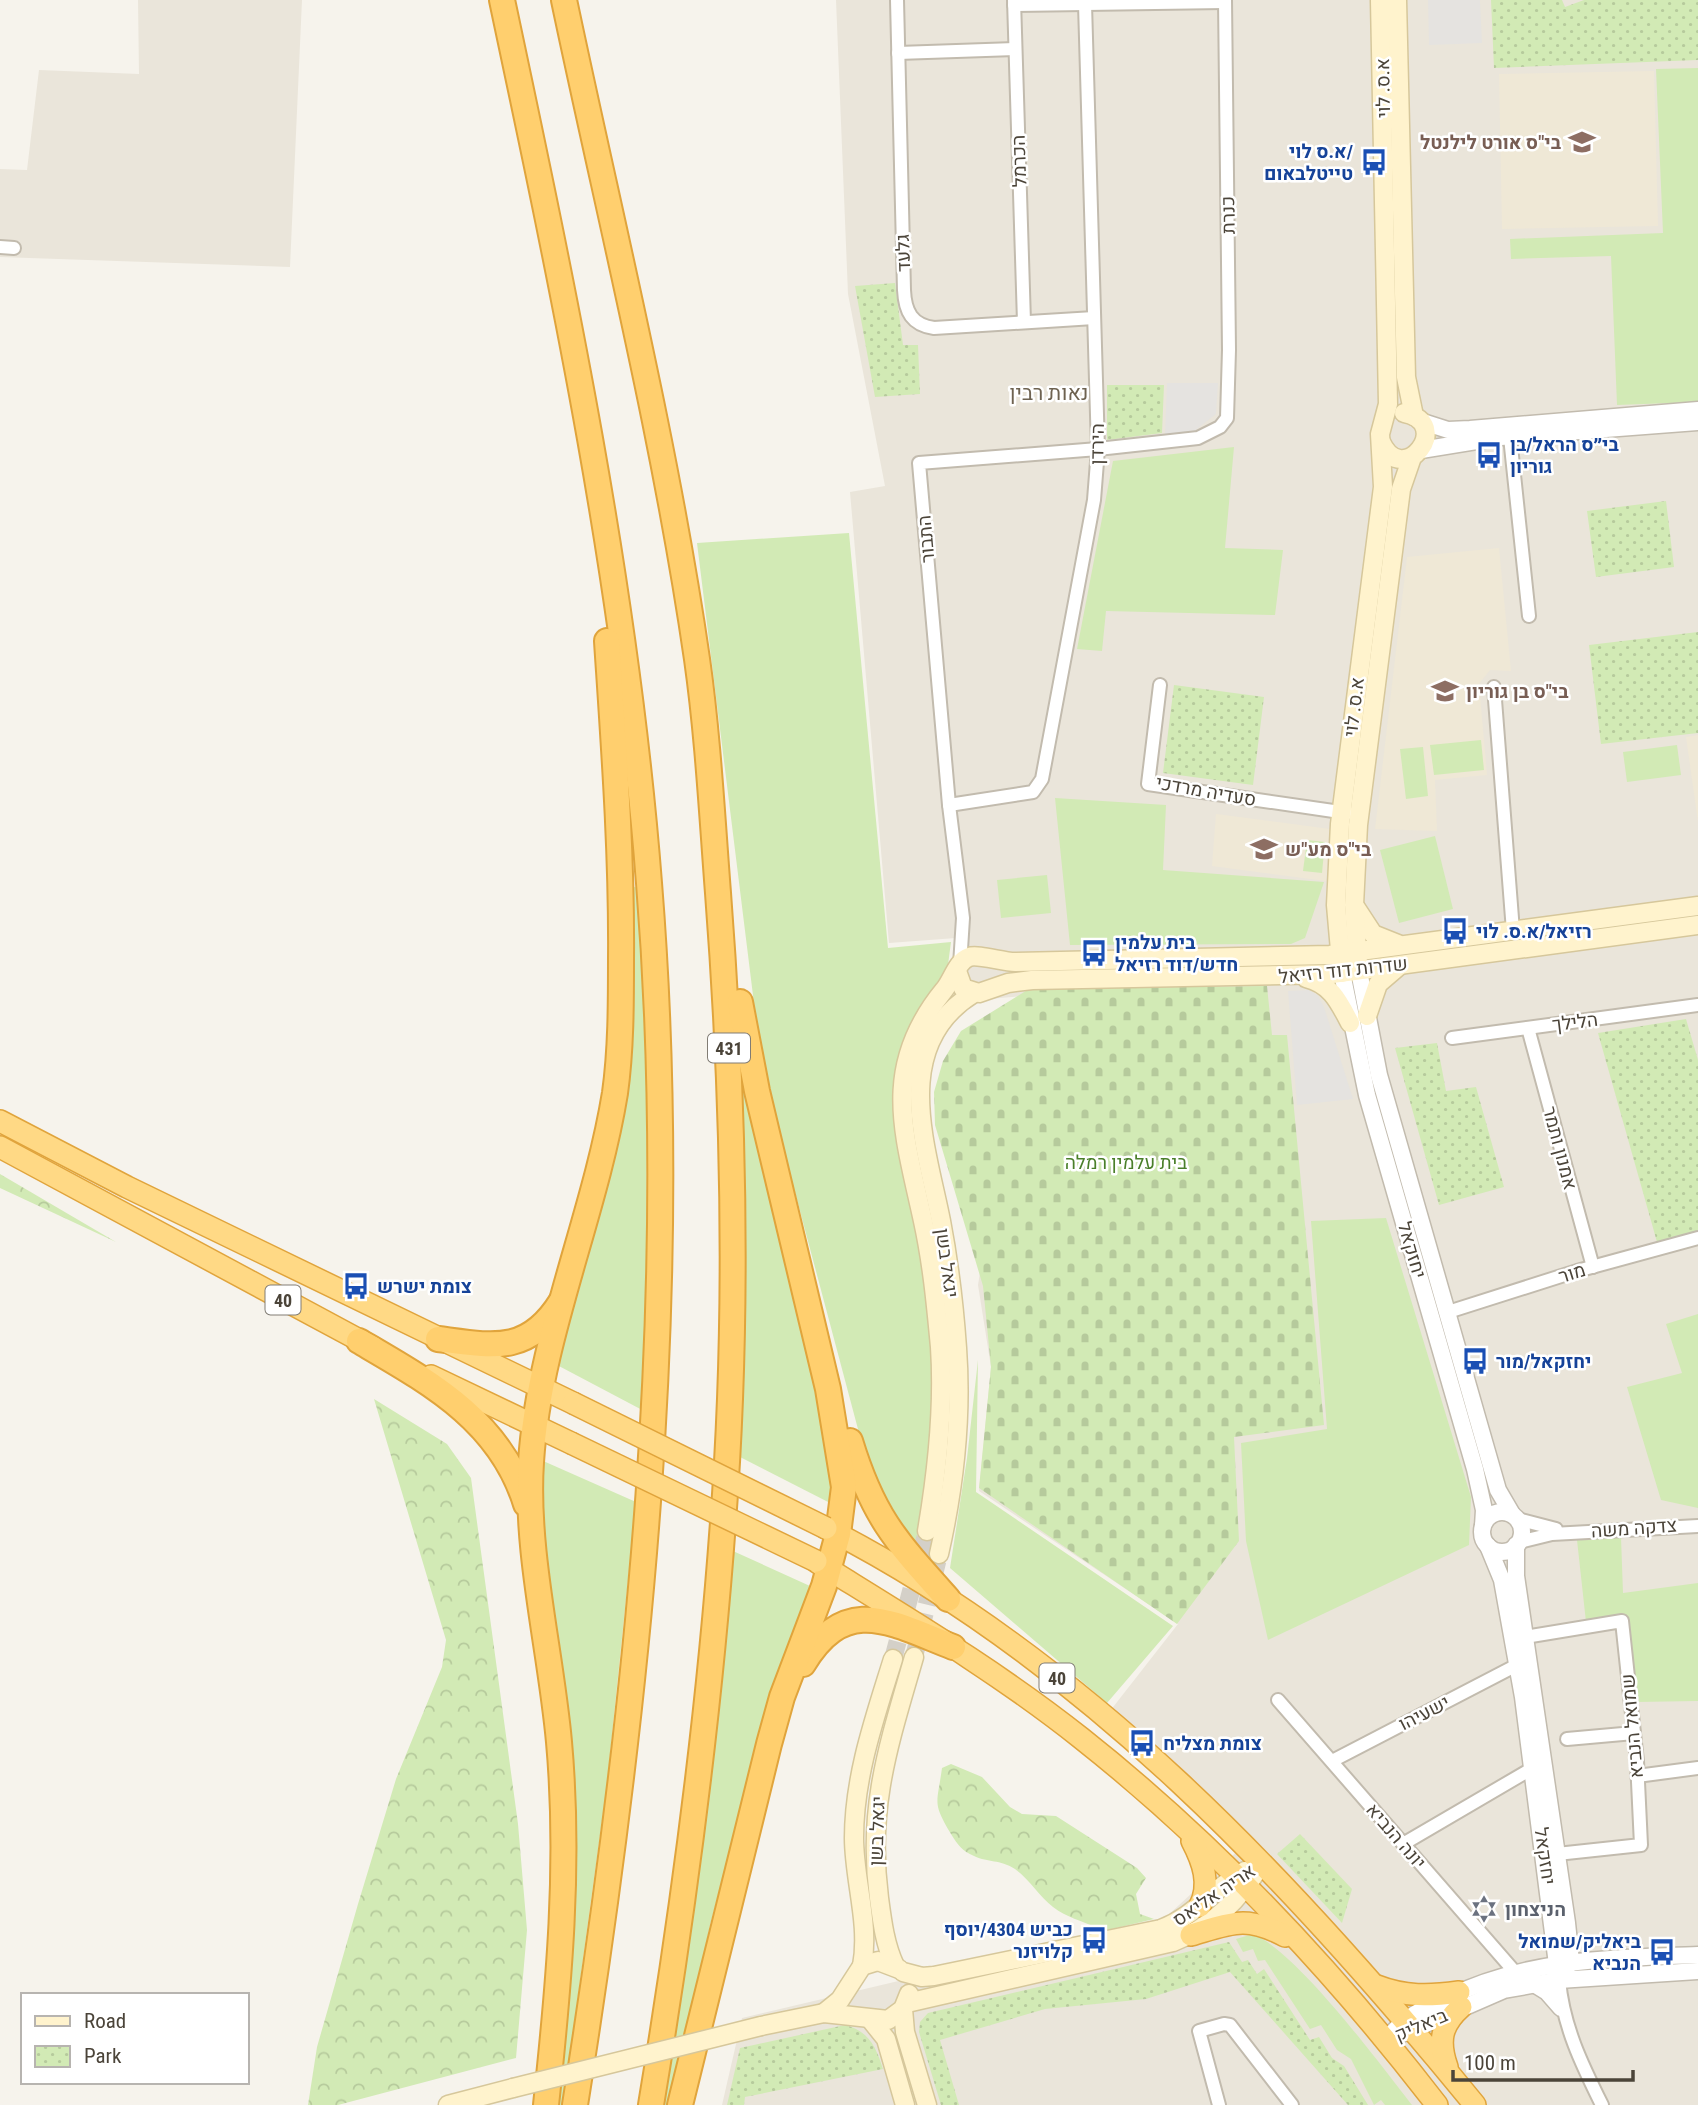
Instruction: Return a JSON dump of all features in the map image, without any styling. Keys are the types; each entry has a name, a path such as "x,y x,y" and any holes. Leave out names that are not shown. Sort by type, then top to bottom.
{"highway":[{"path":"502,0 593,452 633,720 650,886 657,1048 658,1344 655,1419 625,1752 606,1909 575,2105"},
{"name":"431","path":"564,0 665,474 704,721 727,1015 732,1218 729,1419 723,1522 699,1777 651,2105"},
{"path":"546,2105 556,2004 565,1837 559,1743 536,1552 531,1485 541,1388 612,1112 621,997 614,752 593,452"},
{"path":"680,2105 742,1847 782,1697 832,1531 844,1504 842,1469 804,1287 744,1027 704,721"},
{"name":"40","path":"0,1121 127,1187 832,1531 948,1599 1025,1654 1113,1725 1262,1863 1376,1985 1475,2105"},
{"name":"40","path":"0,1147 359,1341 822,1565 953,1647 1080,1737 1184,1827 1306,1947 1387,2040 1437,2105"},
{"path":"438,1339 498,1346 512,1344 539,1329 564,1296 581,1234"},
{"path":"804,1287 867,1493 899,1545 948,1599"},
{"path":"359,1341 439,1388 486,1431 500,1448 520,1486 536,1552"},
{"path":"782,1697 813,1647 832,1628 849,1620 881,1620 953,1647"},
{"path":"1184,1827 1205,1873 1205,1898 1200,1906"},
{"path":"1191,1935 1227,1924 1253,1922 1306,1947"},
{"path":"1376,1985 1397,1993 1460,2000 1444,2027 1441,2043 1450,2075"}],"main road":[{"name":"א.ס. לוי","path":"1348,953 1354,905 1350,814 1382,487 1381,434 1388,404 1380,0"},
{"name":"א.ס. לוי","path":"1397,0 1406,377 1417,419"},
{"path":"1399,413 1417,419 1426,435 1417,453 1397,458 1384,449 1381,434 1392,416 1399,413"},
{"name":"א.ס. לוי","path":"1350,972 1336,892 1401,489 1417,453"},
{"path":"1301,957 1320,946 1325,937 1336,892"},
{"path":"1354,905 1365,926 1373,934 1381,940 1403,946"},
{"name":"שדרות דוד רזיאל","path":"984,958 1015,962 1301,957 1698,906"},
{"name":"שדרות דוד רזיאל","path":"980,991 1032,981 1296,976 1350,972 1698,925"},
{"path":"967,958 984,958 994,975 980,991 963,988 958,968 967,958"},
{"path":"1296,976 1326,986 1358,1020 1378,984 1400,965"},
{"name":"יגאל בשן","path":"927,1531 939,1429 940,1351 930,1260 903,1134 902,1088 906,1065 920,1023 958,968"},
{"name":"יגאל בשן","path":"939,1554 948,1514 956,1430 958,1350 950,1270 920,1132 920,1090 936,1031 955,1006 980,991"},
{"name":"יגאל בשן","path":"899,1969 888,1949 880,1909 874,1826 879,1786 914,1657"},
{"name":"יגאל בשן","path":"862,1966 865,1940 854,1859 854,1811 863,1762 893,1659"},
{"name":"אריה אליאס","path":"899,1969 922,1977 934,1976 1141,1934 1177,1923 1241,1882 1262,1863"},
{"name":"אריה אליאס","path":"905,2006 1155,1948 1191,1935 1221,1915 1241,1882"},
{"path":"824,2013 834,2007 849,1989 855,1972 862,1966 878,1961 899,1969 909,1987 905,2006 905,2032 927,2105"},
{"path":"849,1989 853,2005 886,2039 905,2105"},
{"path":"448,2105 761,2026 824,2013 888,2020 905,2006"}],"street":[{"name":"גלעד","path":"897,0 905,299 910,316 923,327 934,328 1094,318"},
{"path":"1014,2 1085,4 1225,1"},
{"name":"כנרת","path":"1220,427 1227,418 1229,350 1225,1"},
{"name":"הכרמל","path":"1014,2 1024,322"},
{"name":"הירדן","path":"949,805 1033,792 1042,779 1094,500 1098,449 1085,4"},
{"path":"898,54 1015,49"},
{"path":"0,247 14,248"},
{"path":"1417,419 1448,430 1698,410"},
{"path":"1417,453 1434,445 1698,422"},
{"name":"התבור","path":"984,958 967,931 963,918 949,805 919,463 1198,438 1220,427"},
{"path":"1510,437 1529,616"},
{"name":"סעדיה מרדכי","path":"1160,685 1148,784 1350,814"},
{"path":"1494,687 1513,931"},
{"name":"התבור","path":"958,968 963,918"},
{"name":"יחזקאל","path":"1350,972 1367,1095 1475,1469 1484,1510 1483,1526"},
{"name":"הלילך","path":"1452,1038 1698,1005"},
{"name":"יחזקאל","path":"1358,1020 1379,1075 1499,1490 1514,1516"},
{"name":"אמנון ותמר","path":"1528,1028 1593,1267"},
{"name":"מור","path":"1448,1312 1698,1238"},
{"path":"1494,1513 1514,1516 1522,1530 1518,1544 1499,1552 1488,1546 1483,1537 1483,1526 1494,1513"},
{"name":"צדקה משה","path":"1514,1516 1570,1532"},
{"name":"צדקה משה","path":"1518,1544 1538,1535 1698,1526"},
{"name":"יחזקאל","path":"1518,1544 1516,1576 1558,1854 1564,1962 1559,1980"},
{"name":"יחזקאל","path":"1488,1546 1502,1580 1564,1962"},
{"name":"שמואל הנביא","path":"1525,1637 1622,1621 1634,1733 1641,1845 1558,1854"},
{"name":"ישעיהו","path":"1332,1761 1517,1665"},
{"name":"יונה הנביא","path":"1278,1700 1514,1971"},
{"path":"1567,1739 1634,1733"},
{"path":"1403,1844 1533,1768"},
{"path":"1637,1776 1698,1768"},
{"name":"ביאליק","path":"1387,2040 1409,2024 1514,1971 1564,1962 1698,1955"},
{"name":"ביאליק","path":"1460,2000 1559,1980 1698,1971"},
{"path":"1559,1980 1562,2008 1574,2048 1602,2105"},
{"path":"1534,1984 1547,1992 1562,2008"},
{"path":"1219,2105 1199,2031 1230,2025 1292,2105"}],"shaded area":[{"path":"138,0 302,0 290,267 0,257 0,169 27,170 39,70 139,74"},
{"path":"836,0 1698,0 1698,2105 722,2105 742,2018 1165,1918 1245,1844 1110,1711 1178,1624 979,1491 991,1367 978,1285 1025,996 977,1000 954,972 956,938 889,943 850,492 885,486 848,294"},
{"path":"1428,0 1480,0 1482,43 1429,45"},
{"path":"1654,71 1658,226 1502,229 1499,74"},
{"path":"1167,383 1218,383 1216,414 1193,432 1165,434"},
{"path":"1499,548 1511,671 1490,670 1479,684 1487,775 1435,780 1437,831 1375,829 1407,557"},
{"path":"1698,735 1698,822 1686,737"},
{"path":"1216,814 1330,829 1326,881 1212,866"},
{"path":"1309,990 1318,996 1324,1007 1353,1099 1297,1105 1288,991"}],"green space":[{"path":"1491,0 1562,0 1565,7 1584,0 1698,0 1698,60 1494,68"},
{"path":"1698,68 1698,402 1617,405 1611,256 1511,259 1510,239 1663,233 1656,69"},
{"path":"895,283 903,345 918,345 920,394 875,397 855,286"},
{"path":"1107,385 1164,385 1162,433 1107,440"},
{"path":"1234,447 1225,548 1283,550 1275,615 1106,611 1102,651 1077,649 1113,461"},
{"path":"1666,501 1674,567 1596,577 1587,511"},
{"path":"849,533 888,948 951,942 946,980 897,1080 894,1112 897,1149 921,1237 934,1363 929,1473 915,1548 867,1463 762,1068 697,543"},
{"path":"1698,632 1698,733 1601,744 1589,645"},
{"path":"1174,685 1264,697 1253,785 1163,773"},
{"path":"1481,740 1484,770 1434,775 1430,745"},
{"path":"1677,745 1681,775 1627,782 1623,752"},
{"path":"1423,747 1428,796 1406,799 1400,749"},
{"path":"1055,798 1166,805 1163,870 1324,882 1305,938 1291,944 1070,945"},
{"path":"1435,836 1453,909 1399,923 1380,850"},
{"path":"1307,840 1325,842 1322,873 1303,871"},
{"path":"1047,875 1051,913 1001,918 997,880"},
{"path":"627,886 641,888 647,1069 646,1412 557,1365 621,1106"},
{"name":"בית עלמין רמלה","path":"1267,986 1272,1035 1287,1035 1324,1425 1234,1437 1239,1541 1177,1624 979,1488 991,1367 983,1286 935,1125 934,1092 943,1061 961,1031 1029,989"},
{"path":"1686,1019 1698,1060 1698,1231 1657,1242 1598,1033"},
{"path":"1437,1043 1446,1091 1476,1087 1504,1187 1439,1205 1395,1048"},
{"path":"747,1078 831,1453 832,1504 738,1456 736,1088"},
{"path":"0,1174 116,1242 0,1188"},
{"path":"1386,1218 1471,1497 1469,1545 1268,1640 1246,1541 1241,1443 1327,1429 1311,1221"},
{"path":"1698,1314 1698,1508 1661,1500 1627,1387 1682,1373 1666,1324"},
{"path":"978,1360 976,1492 1173,1626 1107,1703 950,1568 967,1458"},
{"path":"374,1399 447,1444 471,1478 518,1824 527,1930 516,2058 338,2105 308,2105 317,2047 358,1904 396,1779 442,1667 446,1640"},
{"path":"541,1460 636,1502 607,1784 563,2105 555,2105 565,1995"},
{"path":"1621,1537 1623,1593 1698,1583 1698,1701 1636,1702 1627,1616 1586,1622 1577,1540"},
{"path":"733,1551 810,1586 742,1806 710,1925 672,2105 659,2105 701,1861"},
{"path":"951,1764 982,1777 1010,1807 1022,1814 1056,1816 1137,1868 1146,1878 1136,1894 1140,1914 1154,1919 1091,1934 1097,1928 1058,1911 1015,1869 963,1850 938,1809 942,1768"},
{"path":"1300,1834 1352,1889 1342,1923 1277,1854"},
{"path":"1253,1934 1271,1945 1314,1985 1412,2105 1385,2105 1381,2100 1374,2105 1351,2059 1337,2050 1321,2025 1310,2029 1265,1960 1258,1961 1253,1949 1243,1952 1236,1939"},
{"path":"1229,1942 1242,1962 1248,1960 1257,1974 1264,1969 1310,2040 1319,2037 1332,2058 1344,2066 1368,2105 1348,2105 1230,1972 1146,1999 1045,2009 940,2040 959,2105 941,2105 919,2032 920,2022 928,2013"},
{"path":"845,2025 866,2036 883,2069 745,2097 744,2105 727,2105 740,2048"}],"tunnel":[{"path":"893,1659 927,1531"},
{"path":"914,1657 939,1554"}],"place":[{"name":"בי\"ס אורט לילנטל","path":"1582,142"},
{"name":"א.ס לוי/ טייטלבאום","path":"1374,162"},
{"name":"בי״ס הראל/בן גוריון","path":"1489,455"},
{"name":"בי\"ס בן גוריון","path":"1445,691"},
{"name":"בי\"ס מע\"ש","path":"1264,849"},
{"name":"רזיאל/א.ס. לוי","path":"1455,931"},
{"name":"בית עלמין חדש/דוד רזיאל","path":"1094,953"},
{"name":"צומת ישרש","path":"356,1286"},
{"name":"יחזקאל/מור","path":"1475,1361"},
{"name":"צומת מצליח","path":"1142,1743"},
{"name":"הניצחון","path":"1484,1909"},
{"name":"כביש 4304/יוסף קלויזנר","path":"1094,1940"},
{"name":"ביאליק/שמואל הנביא","path":"1662,1952"}],"district":[{"name":"נאות רבין","path":"1049,393"}]}
